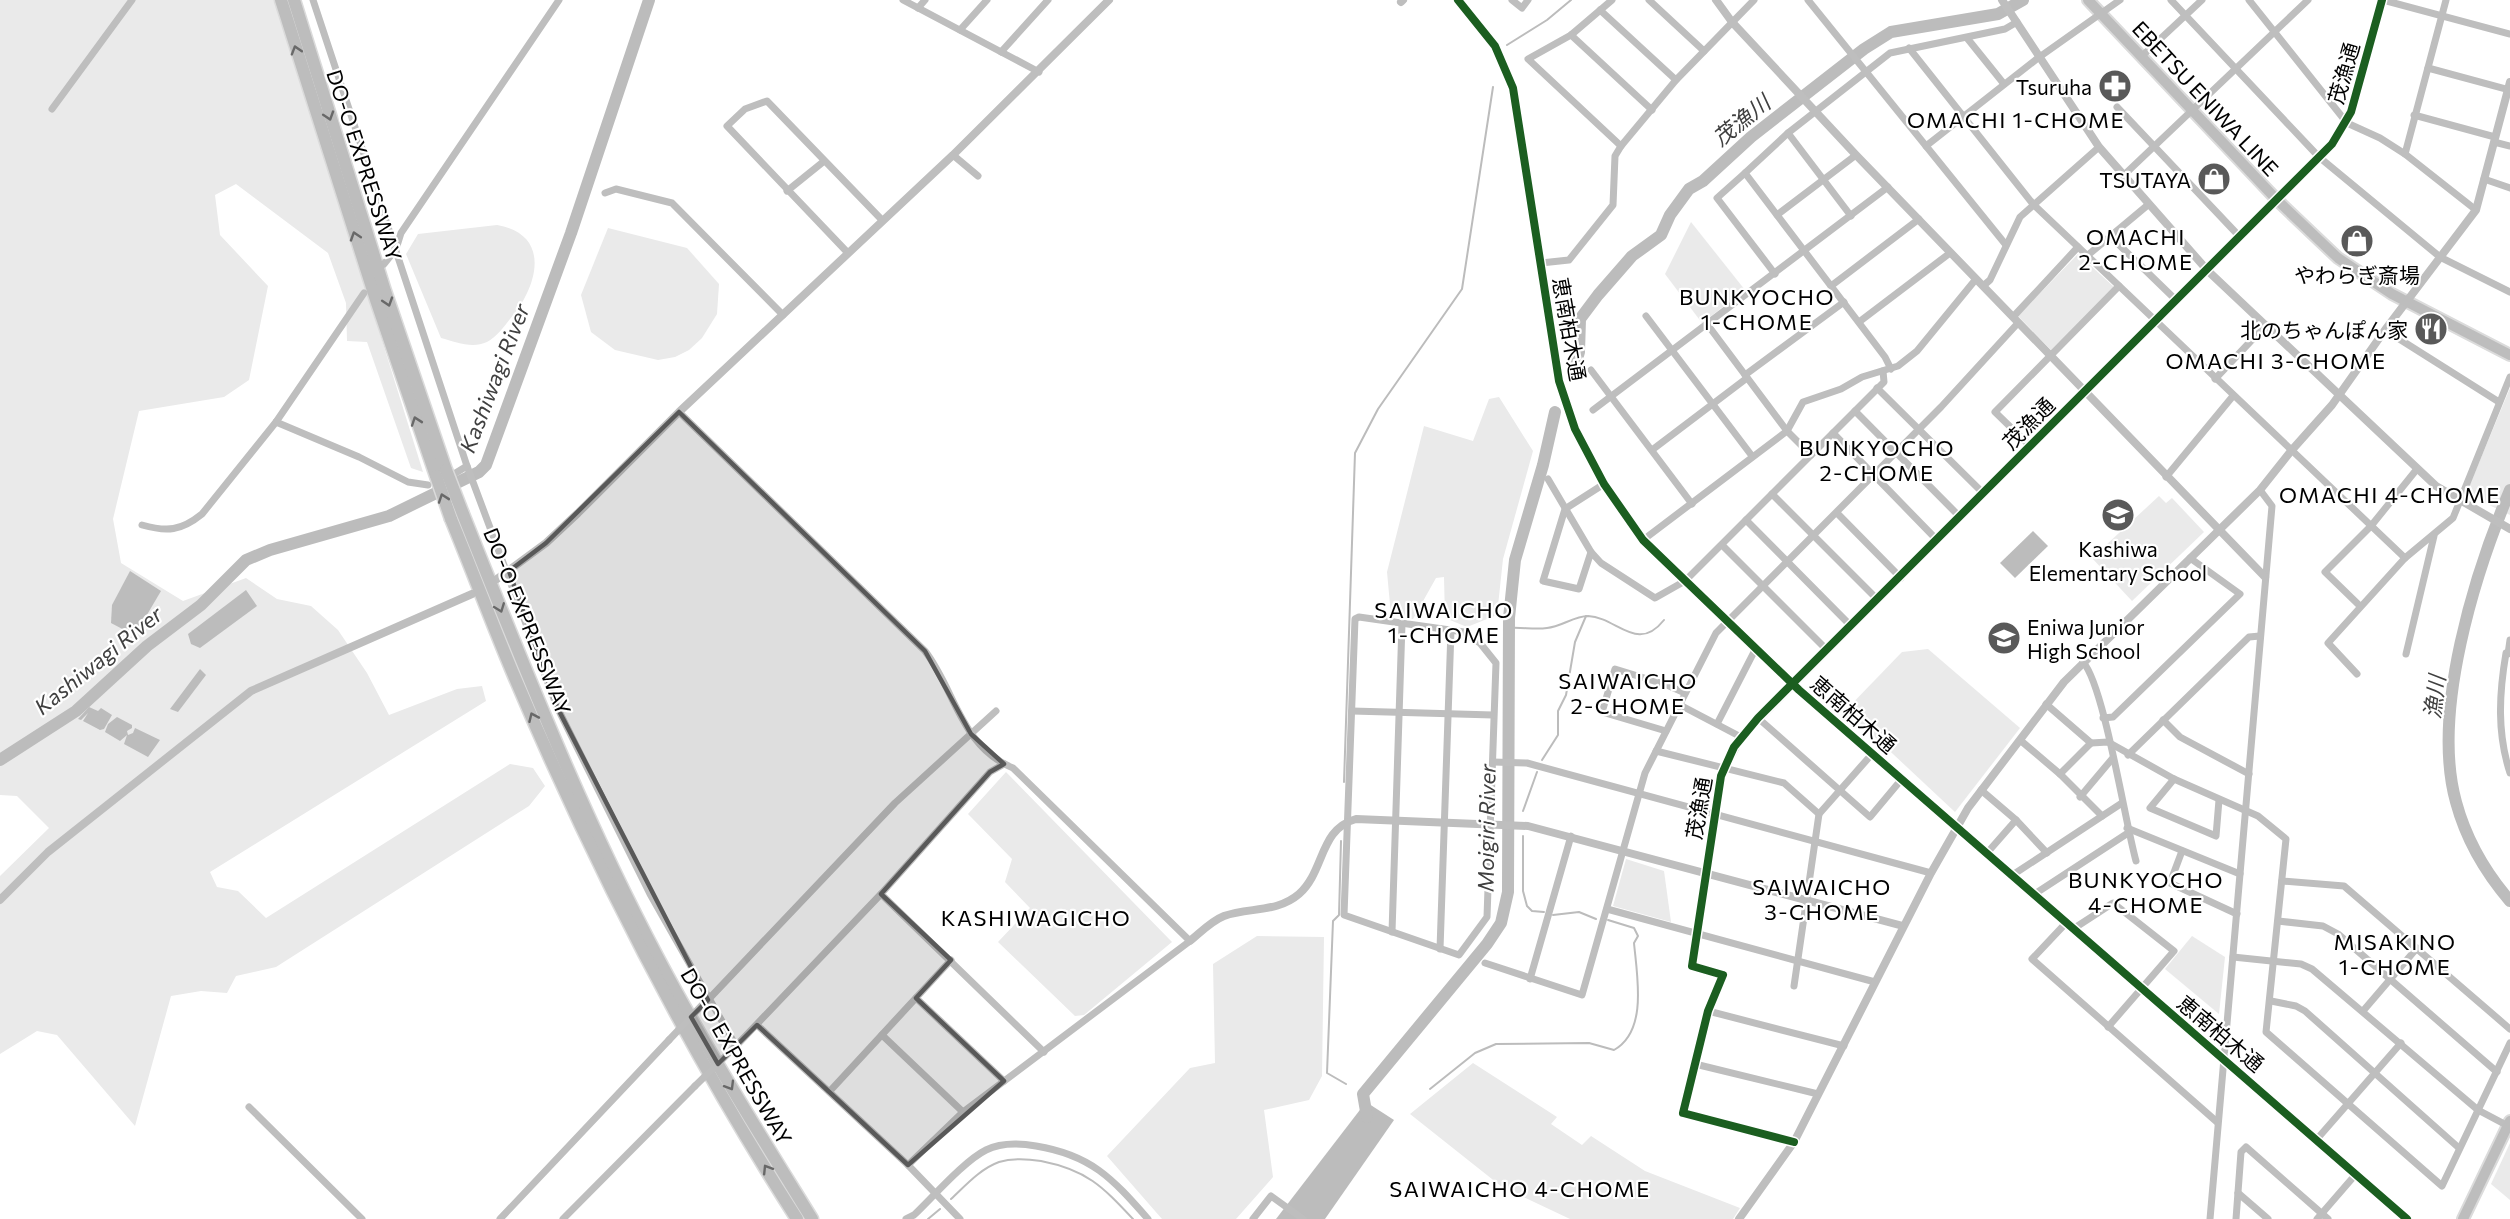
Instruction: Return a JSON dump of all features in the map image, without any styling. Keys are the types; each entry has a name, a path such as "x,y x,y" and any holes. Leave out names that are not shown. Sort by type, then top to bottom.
{"highway":[{"name":"DO-O EXPRESSWAY","path":"281,0 376,300 441,476 463,514 570,774 657,957 727,1080 812,1219"},
{"name":"DO-O EXPRESSWAY","path":"294,0 441,476 451,519 512,672 608,879 687,1036 797,1219"}],"main road":[{"name":"EBETSU ENIWA LINE","path":"2088,0 2277,200 2338,258 2408,302 2510,355"},
{"path":"2463,1219 2509,1124"}],"street":[{"path":"52,109 132,0"},
{"path":"314,0 467,465 509,571 557,707 650,894 707,1001 735,1046"},
{"path":"384,264 396,249 401,233 559,0"},
{"path":"903,0 1039,72"},
{"path":"918,8 925,0"},
{"path":"960,30 987,0"},
{"path":"1001,52 1048,0"},
{"path":"497,579 570,520 679,412 953,155 1109,0"},
{"name":"恵南柏木通","path":"1458,0 1495,46 1513,88 1559,381 1575,429 1604,484 1643,540 1755,650 1901,780 2407,1219"},
{"path":"1512,0 1522,8 1528,0"},
{"path":"1612,0 1571,35 1528,59 1621,146"},
{"path":"1649,0 1704,51"},
{"path":"1716,0 1732,22 1797,93 2265,577"},
{"path":"1541,263 1569,260 1613,205 1616,156 1621,146 1676,80 1754,0"},
{"path":"1808,0 2006,245"},
{"path":"1926,146 2038,58 2102,15 2120,0"},
{"path":"2171,0 2319,157 2440,257 2510,292"},
{"path":"2142,56 2202,0"},
{"path":"2249,0 2347,123 2380,138 2405,153 2476,210"},
{"path":"2124,175 2308,0"},
{"path":"2383,0 2510,34"},
{"name":"茂漁通","path":"1706,873 1724,766 1741,736 2208,271 2319,157 2347,123 2383,0"},
{"path":"2405,153 2446,0"},
{"path":"2003,1 2038,58 2099,147 2208,271 2417,469 2457,501 2510,529"},
{"path":"1600,10 1676,80"},
{"path":"1774,274 1717,198 1788,133 1812,107 1864,67 1890,53 2005,29 2015,20"},
{"path":"1571,35 1652,110"},
{"path":"1967,38 2004,84"},
{"path":"1909,48 1962,118 2033,204 2405,558"},
{"path":"1739,1219 1794,1142 1930,873 1982,790 2046,704 2083,662 2260,490 2290,451 2339,395 2476,210 2509,87 2428,68"},
{"path":"848,253 727,126 745,109 767,101 823,162 882,220"},
{"path":"2117,107 2240,237"},
{"path":"2414,115 2510,146"},
{"path":"1788,133 1851,216"},
{"path":"1643,540 1787,431 1803,402 1841,389 1862,377 1887,370 1917,351 1979,282 1990,280 2020,217 2099,147"},
{"path":"953,155 978,176"},
{"path":"1777,215 1856,155"},
{"path":"787,191 823,162"},
{"path":"1548,479 1591,552 1600,563 1655,598 1685,581 1884,382 1891,364 1745,172"},
{"path":"2484,179 2510,188"},
{"path":"1593,410 1888,187"},
{"path":"605,193 616,189 672,203 783,315"},
{"path":"2088,255 2149,204"},
{"path":"1832,286 1919,219"},
{"path":"2112,237 2177,301"},
{"path":"1485,963 1582,995 1645,773 1716,633 1919,430 2078,247"},
{"path":"1859,322 1950,253"},
{"path":"2030,446 1995,412 2119,286"},
{"path":"142,525 173,531 188,526 223,491 276,422 364,293"},
{"path":"1652,450 1844,302"},
{"path":"1646,316 1752,456"},
{"path":"1707,324 1787,431 1811,455"},
{"path":"2215,379 2266,325"},
{"path":"2385,330 2499,402"},
{"path":"1591,370 1692,504"},
{"path":"2357,674 2328,643 2405,558 2434,536 2452,518 2457,501 2510,377"},
{"path":"1877,388 1983,493"},
{"path":"2166,477 2233,396"},
{"path":"1855,411 1960,517"},
{"path":"679,412 925,651 935,664 949,697 971,734 991,755 1013,768 1190,941"},
{"path":"276,422 359,457 408,482 441,476 467,465"},
{"path":"1833,433 1937,540"},
{"path":"2360,606 2325,572 2371,526 2417,469"},
{"path":"1591,552 1579,589 1543,581 1565,509 1604,484"},
{"path":"2210,1219 2272,506 2260,490"},
{"path":"1772,494 1878,600"},
{"path":"1837,513 1900,578"},
{"path":"1746,520 1851,626"},
{"path":"2406,654 2434,536"},
{"path":"1722,545 1827,650"},
{"path":"2103,718 2113,717 2240,594 2190,558"},
{"path":"0,900 48,852 251,691 472,594"},
{"path":"1355,619 1451,630 1464,632 1480,643 1496,663 1493,715 1495,763 1493,824 1487,916 1459,955 1344,915 1355,619"},
{"path":"1392,932 1402,624"},
{"path":"1440,949 1451,630"},
{"path":"2128,755 2249,637 2260,636"},
{"path":"2510,640 2500,687 2502,749 2510,773"},
{"path":"1716,724 1755,650"},
{"path":"2083,662 2090,670 2103,718 2127,831 2136,861"},
{"path":"1666,731 1602,712 1615,669 1686,693"},
{"path":"2046,704 2091,742 2109,742 2128,755 2174,779 2258,816 2286,839 2266,1032 2442,1186 2510,1043"},
{"path":"1680,705 1741,736"},
{"path":"500,1219 895,803 996,711"},
{"path":"1352,711 1493,715"},
{"path":"1758,718 1870,817 1901,780"},
{"path":"2163,720 2180,737 2249,774"},
{"path":"2020,740 2060,774 2080,797 2102,816"},
{"path":"2060,774 2091,742"},
{"path":"1656,751 1724,766 1784,783 1819,814"},
{"path":"1794,986 1819,814 1872,754"},
{"path":"2080,797 2112,759"},
{"path":"1495,763 1516,762 1930,873"},
{"path":"563,1219 757,1025 881,894 990,771 1005,764"},
{"path":"2174,779 2150,808 2216,836 2219,800"},
{"path":"1982,790 2016,820 2047,853"},
{"path":"2011,876 2122,803"},
{"path":"908,1165 963,1112 1226,915 1267,909 1287,902 1298,894 1309,883 1332,832 1356,819 1528,826 1903,926"},
{"path":"1987,853 2016,820"},
{"path":"2127,831 2240,874"},
{"path":"2033,895 2127,831"},
{"path":"1530,979 1571,836"},
{"path":"2182,851 2170,883 2237,914"},
{"path":"1706,873 1692,966 1723,975 1708,1011 1683,1113 1794,1142"},
{"path":"2282,880 2344,886 2510,1029"},
{"path":"881,894 1044,1052"},
{"path":"2108,1027 2174,951 2113,903 2069,926 2032,959 2108,1027 2217,1122"},
{"path":"1607,909 1875,982"},
{"path":"2278,921 2323,926 2338,934 2497,1072"},
{"path":"2363,1011 2417,948"},
{"path":"2233,957 2301,964 2312,969 2478,1110 2509,1124"},
{"path":"830,1091 951,960"},
{"path":"916,998 1004,1081"},
{"path":"2271,1001 2296,1006 2305,1011 2459,1148"},
{"path":"1708,1011 1844,1046"},
{"path":"757,1025 908,1165 960,1219"},
{"path":"882,1035 963,1112"},
{"path":"2317,1139 2401,1043"},
{"path":"1695,1064 1818,1094"},
{"path":"249,1107 362,1219"},
{"path":"906,1219 914,1215 984,1151 1012,1144 1031,1145 1076,1155 1123,1191 1148,1219"},
{"path":"2236,1219 2241,1152 2246,1147 2319,1216 2328,1219"},
{"path":"2319,1216 2356,1174"},
{"path":"2238,1193 2268,1219"},
{"path":"1253,1219 1271,1196 1303,1219"}],"highlighted area":[{"path":"679,412 925,651 971,734 1004,764 990,772 881,894 951,960 916,998 1004,1081 908,1165 757,1025 718,1064 691,1017 708,1000 557,707 509,571 546,543"}],"shaded area":[{"path":"0,0 276,0 423,472 411,468 367,342 347,341 346,303 328,253 236,184 215,195 220,235 268,286 249,380 224,397 139,411 113,519 121,563 183,601 246,578 277,599 311,606 338,630 367,673 389,715 457,689 482,686 486,701 210,872 217,887 238,891 266,918 510,764 533,768 545,786 529,806 276,967 236,976 227,993 201,991 171,996 135,1126 57,1035 37,1031 0,1054 0,876 49,828 17,796 0,795"},
{"path":"1691,222 1745,290 1702,323 1665,274"},
{"path":"497,225 515,231 526,240 533,251 535,264 533,278 527,293 497,335 487,342 470,345 441,338 406,254 418,234"},
{"path":"608,228 687,248 719,284 717,314 702,338 689,350 675,357 658,360 615,350 591,332 581,295"},
{"path":"2078,254 2114,287 2052,351 2018,316"},
{"path":"2510,388 2510,515 2466,494"},
{"path":"1499,397 1533,451 1503,559 1497,615 1467,627 1445,618 1444,577 1436,578 1413,619 1391,615 1387,572 1424,426 1473,441 1489,399"},
{"path":"2159,496 2166,503 2172,498 2204,532 2132,601 2092,558"},
{"path":"2033,531 2048,546 2015,578 2000,563"},
{"path":"130,571 161,591 138,630 130,633 111,623 112,605"},
{"path":"246,590 257,606 200,648 191,644 188,634"},
{"path":"1928,649 2020,728 1955,812 1846,710 1902,652"},
{"path":"200,669 206,675 178,712 170,709"},
{"path":"89,707 98,711 101,708 112,715 104,729 100,730 83,721 88,713 81,720 78,719"},
{"path":"117,717 132,725 132,728 127,731 128,735 133,733 135,728 160,740 148,757 124,744 127,735 120,741 105,732 108,724"},
{"path":"1006,772 1172,942 1084,1015 1075,1016 998,942 1030,908 1005,882 1012,859 968,814"},
{"path":"1626,859 1664,871 1671,922 1613,906"},
{"path":"1257,936 1324,937 1322,1076 1309,1100 1264,1110 1273,1177 1236,1219 1162,1219 1107,1156 1190,1068 1215,1063 1213,964"},
{"path":"2192,936 2225,957 2219,1014 2165,969"},
{"path":"1473,1063 1557,1117 1551,1124 1582,1145 1591,1136 1645,1171 1740,1208 1733,1219 1570,1219 1502,1187 1410,1114"},
{"path":"1366,1102 1394,1120 1325,1219 1276,1219"},
{"path":"2510,1143 2510,1200 2491,1184"}],"waterway":[{"name":"Kashiwagi River","path":"0,760 76,711 147,646 201,605 246,560 270,550 389,516 479,472 486,465 571,233 649,0"},
{"path":"1507,45 1547,20 1571,0"},
{"name":"茂漁川","path":"1573,372 1579,352 1580,319 1598,295 1632,256 1661,235 1670,215 1689,189 1703,181 1751,137 1864,49 1891,32 1998,14 2023,0"},
{"path":"1344,782 1355,453 1378,409 1462,289 1493,87"},
{"name":"Moigiri River","path":"1367,1117 1363,1094 1487,944 1501,923 1508,892 1509,618 1515,560 1543,465 1555,412"},
{"name":"漁川","path":"2510,490 2483,561 2460,643 2449,727 2450,766 2460,816 2477,854 2510,901"},
{"path":"1542,760 1558,735 1558,711 1566,695 1575,642 1586,616"},
{"path":"1509,628 1547,628 1588,616 1636,634 1645,634 1654,630 1664,620"},
{"path":"1523,811 1537,772"},
{"path":"1523,836 1523,891 1527,906 1532,911 1544,912"},
{"path":"1341,841 1339,915 1333,921 1327,1073 1346,1084"},
{"path":"1553,915 1579,912 1596,919"},
{"path":"1430,1089 1475,1053 1496,1044 1589,1043 1614,1050 1625,1041 1632,1030 1638,1002 1634,943 1638,936 1634,928 1608,920"},
{"path":"951,1199 992,1165 1009,1160 1036,1160 1070,1169 1093,1181 1133,1219"},
{"path":"928,1219 940,1209"}],"cycle path":[{"path":"1458,0 1495,46 1513,88 1559,381 1575,429 1604,484 1643,540 1799,690 2407,1219"},
{"path":"1794,1142 1683,1113 1708,1011 1723,975 1692,966 1721,776 1734,747 1758,718 2332,144 2351,112 2382,0"}],"place":[{"name":"Tsuruha","path":"2115,86"},
{"name":"TSUTAYA","path":"2214,179"},
{"name":"やわらぎ斎場","path":"2357,241"},
{"name":"北のちゃんぽん家","path":"2431,329"},
{"name":"Kashiwa Elementary School","path":"2118,515"},
{"name":"Eniwa Junior High School","path":"2004,638"}],"district":[{"name":"OMACHI 1-CHOME","path":"2016,119"},
{"name":"OMACHI 2-CHOME","path":"2136,248"},
{"name":"BUNKYOCHO 1-CHOME","path":"1757,308"},
{"name":"OMACHI 3-CHOME","path":"2276,360"},
{"name":"BUNKYOCHO 2-CHOME","path":"1877,460"},
{"name":"OMACHI 4-CHOME","path":"2390,494"},
{"name":"SAIWAICHO 1-CHOME","path":"1444,622"},
{"name":"SAIWAICHO 2-CHOME","path":"1628,692"},
{"name":"BUNKYOCHO 4-CHOME","path":"2146,892"},
{"name":"SAIWAICHO 3-CHOME","path":"1822,898"},
{"name":"KASHIWAGICHO","path":"1036,917"},
{"name":"MISAKINO 1-CHOME","path":"2395,954"},
{"name":"SAIWAICHO 4-CHOME","path":"1520,1188"}]}
